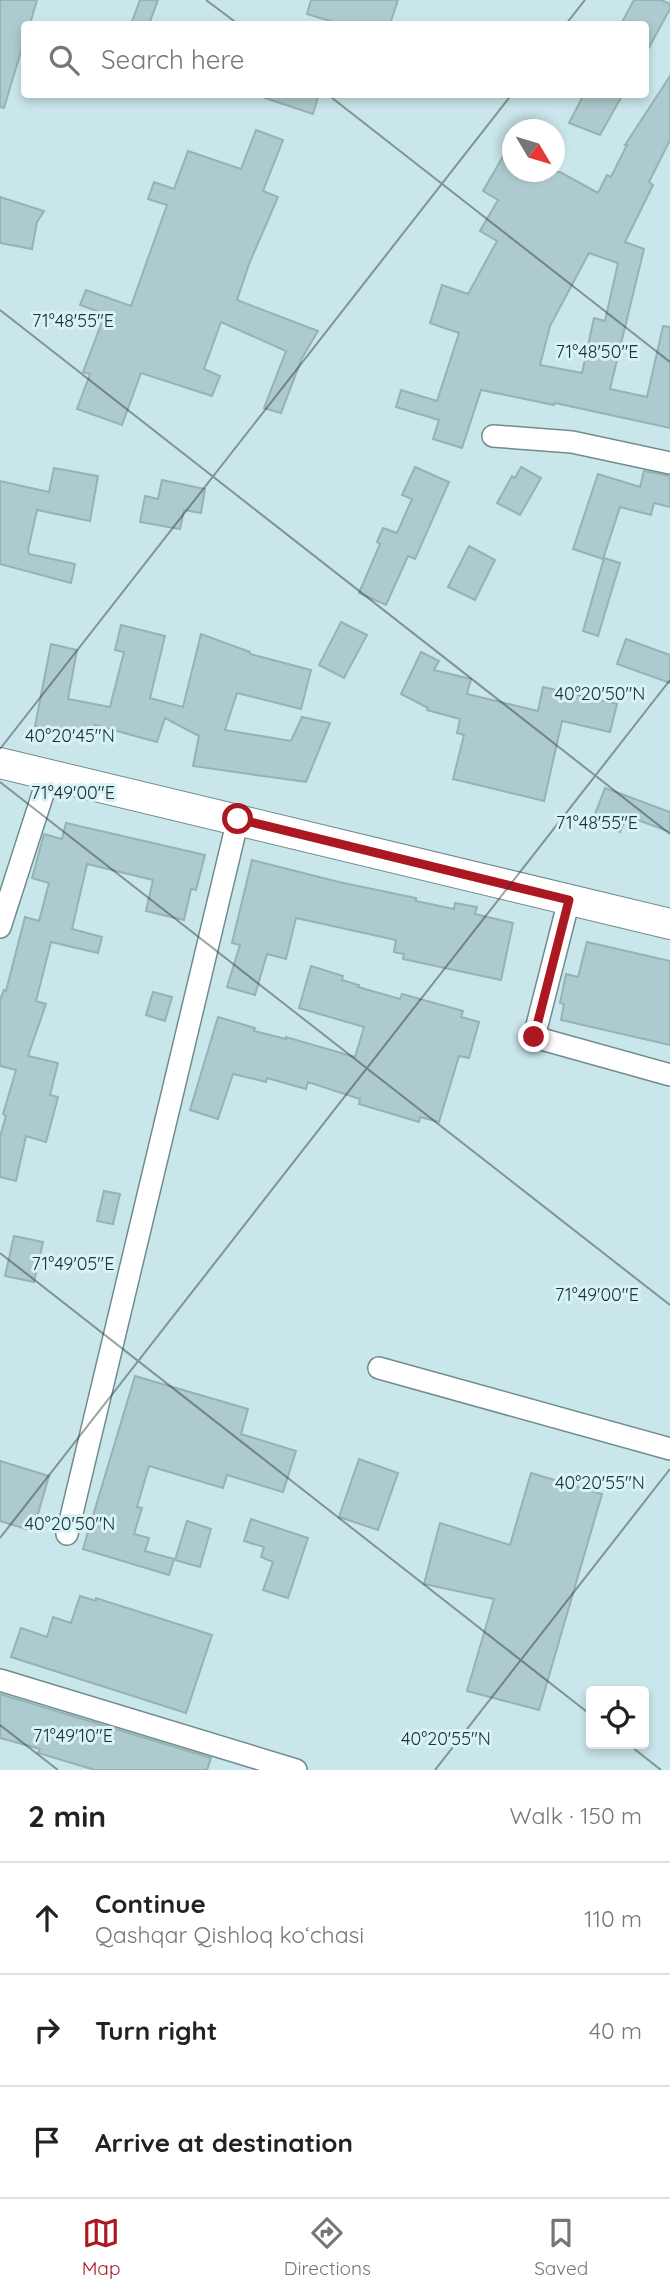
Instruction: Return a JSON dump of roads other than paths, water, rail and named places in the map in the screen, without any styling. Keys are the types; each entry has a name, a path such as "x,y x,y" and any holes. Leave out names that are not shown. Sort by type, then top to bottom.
{"main road":[{"path":"0,763 670,924"}],"street":[{"path":"493,436 572,442 670,463"},
{"path":"0,927 49,775"},
{"path":"67,1534 238,819"},
{"path":"569,900 534,1037 670,1075"},
{"path":"379,1368 670,1449"},
{"path":"0,1681 296,1770"}]}
